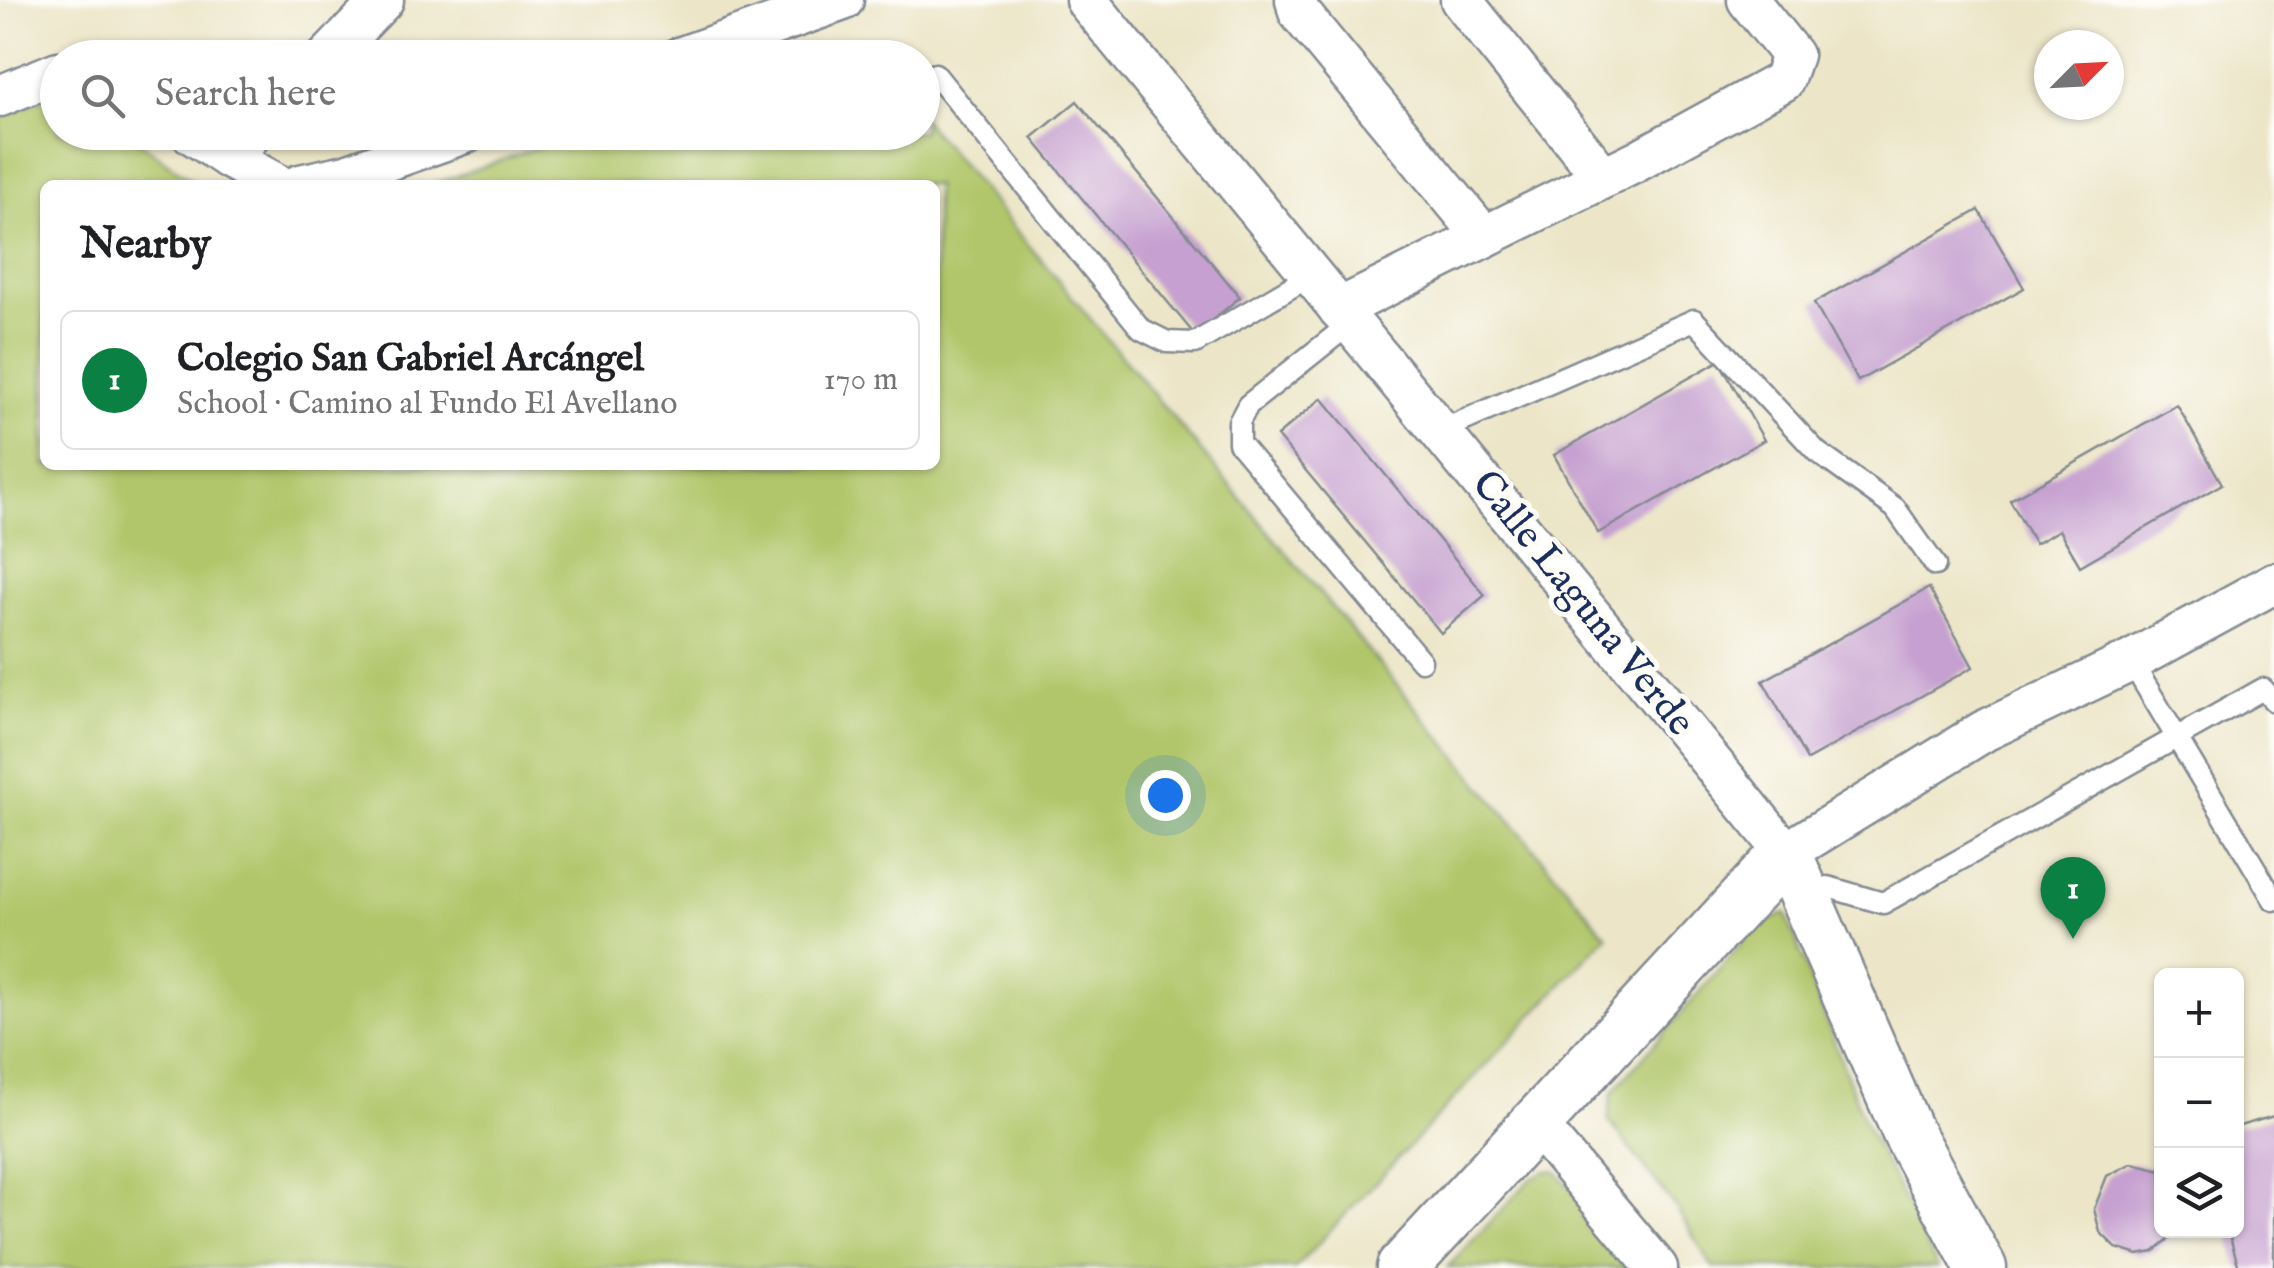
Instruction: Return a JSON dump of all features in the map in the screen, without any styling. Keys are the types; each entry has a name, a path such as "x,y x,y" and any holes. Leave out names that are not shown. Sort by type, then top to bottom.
{"street":[{"path":"344,40 383,0"},
{"path":"731,40 843,0"},
{"name":"Calle Laguna Verde","path":"1086,0 1786,852 1908,1133 1981,1268"},
{"path":"1296,0 1299,12 1484,238"},
{"path":"1461,0 1604,177"},
{"path":"1345,316 1782,81 1792,55 1748,0"},
{"path":"0,96 40,79"},
{"path":"246,150 273,180"},
{"path":"323,180 416,150"},
{"path":"1402,1268 1786,852 1984,732 2130,661 2274,583"},
{"path":"1534,1121 1651,1265"}],"lane":[{"path":"940,80 1141,328 1154,337 1195,344 1312,276"},
{"path":"1345,316 1248,406 1239,422 1240,443 1420,661"},
{"path":"1440,432 1694,320 1817,452 1895,508 1935,565"},
{"path":"2130,661 2274,900"},
{"path":"1806,899 1828,886 1883,903 2263,689 2274,700"}],"green space":[{"path":"40,100 40,150 151,150 190,180 40,180 40,470 940,470 940,180 445,180 531,150 940,150 940,139 1607,936 1295,1268 0,1268 0,117"},
{"path":"1786,913 1864,1121 1938,1268 1713,1268 1678,1211 1608,1120 1612,1093 1757,926"},
{"path":"1545,1171 1557,1172 1627,1255 1625,1268 1447,1268 1532,1178"}],"building":[{"path":"1077,101 1240,297 1195,335 1032,138"},
{"path":"1979,210 2024,288 1858,381 1814,303"},
{"path":"1719,361 1764,440 1598,533 1554,455"},
{"path":"1322,398 1485,595 1441,633 1277,436"},
{"path":"2177,405 2222,484 2080,566 2059,530 2035,544 2010,500"},
{"path":"1929,588 1973,667 1807,760 1763,681"},
{"path":"2274,1116 2274,1268 2239,1268 2230,1238 2244,1238 2244,1125"},
{"path":"2132,1163 2154,1168 2154,1238 2170,1238 2154,1252 2138,1255 2116,1248 2100,1232 2094,1209 2107,1176"}],"place":[{"name":"Colegio San Gabriel Arcángel","path":"2073,939"}]}
